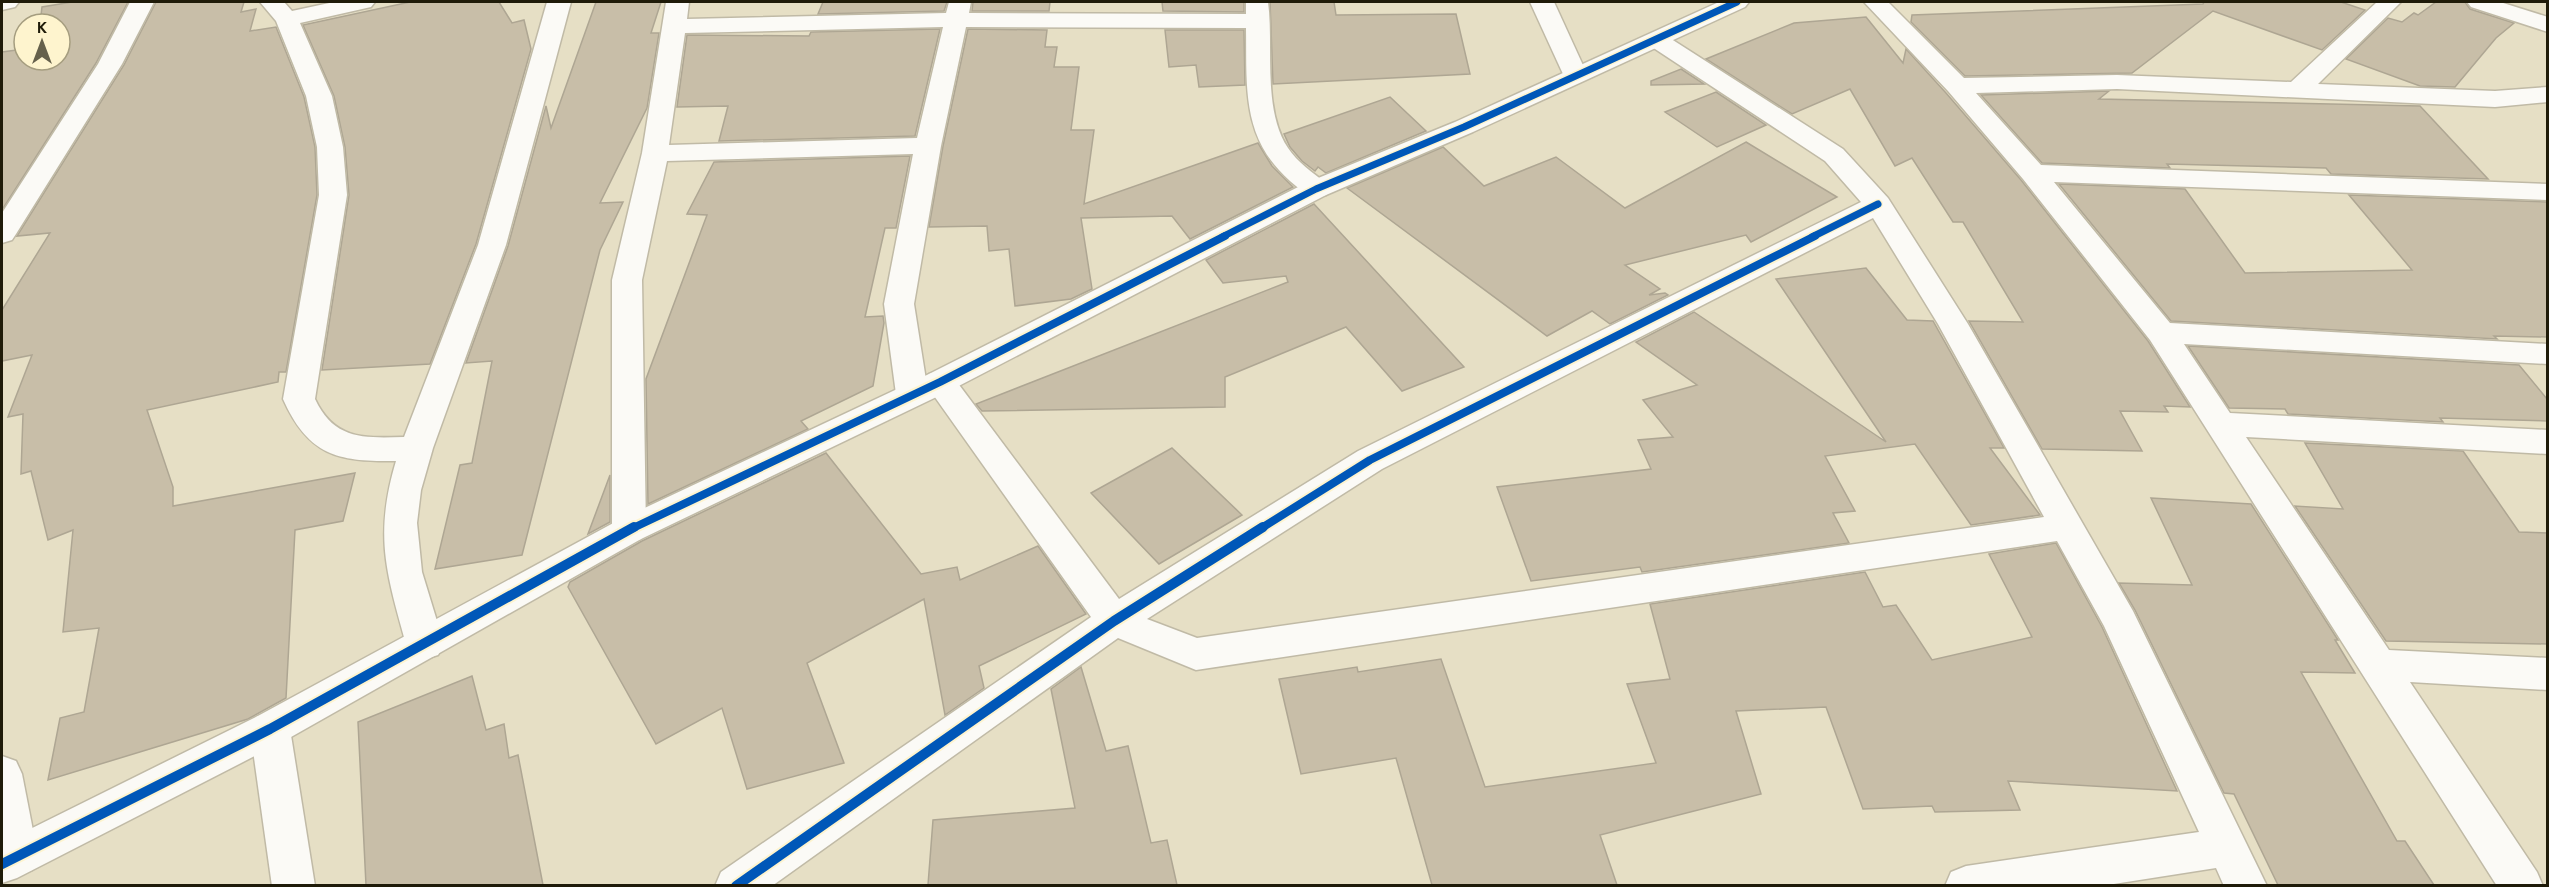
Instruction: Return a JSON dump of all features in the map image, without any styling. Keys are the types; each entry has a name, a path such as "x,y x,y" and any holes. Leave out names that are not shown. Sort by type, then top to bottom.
{"street":[{"path":"2,234 110,64 142,2"},
{"path":"363,2 280,10 319,96 330,147 333,195 299,399 306,418 321,435 348,446 377,450 416,448"},
{"path":"425,644 404,572 400,524 404,490 416,448 492,245 559,2"},
{"path":"1542,2 1575,74"},
{"path":"2,774 9,860 270,729 629,530 926,388 1316,189 1464,127 1575,74 1657,40 1737,2"},
{"path":"1876,2 1958,86 1990,126 2033,173 2161,333 2522,885"},
{"path":"2296,90 2390,2"},
{"path":"2479,2 2545,21"},
{"path":"959,11 928,146 899,304 926,388 1114,621 1196,654 2066,527"},
{"path":"629,530 627,280 655,153 676,14 1258,11 1261,112 1265,131 1274,148 1288,165 1316,189"},
{"path":"1657,40 1834,155 1878,204 1953,324 2120,622 2246,885"},
{"path":"1958,86 2117,82 2495,99 2547,94"},
{"path":"655,153 928,146"},
{"path":"2033,173 2547,192"},
{"path":"736,885 1114,621 1370,460 1878,204"},
{"path":"2161,333 2547,354"},
{"path":"2222,424 2547,441"},
{"path":"2379,665 2547,674"},
{"path":"270,729 294,885"},
{"path":"1966,885 2226,847"}],"building":[{"path":"72,2 128,2 96,63 2,210 2,52 12,51 12,72 72,72 72,12 41,12 42,7"},
{"path":"156,2 244,2 241,12 256,9 250,31 276,27 304,97 315,147 317,195 286,372 279,372 278,382 147,410 173,487 173,506 355,473 343,521 295,530 286,698 248,719 48,780 60,718 84,712 99,628 63,632 73,530 48,540 31,471 21,474 23,414 8,417 32,355 2,361 2,310 50,233 17,236 124,65"},
{"path":"410,2 499,2 512,23 524,20 531,49 476,244 430,364 322,370 349,195 345,147 334,96 303,25"},
{"path":"596,2 661,2 651,33 659,33 647,108 600,203 623,202 600,250 522,555 435,569 460,465 472,463 492,361 466,363 508,246 546,106 551,128"},
{"path":"823,2 947,2 944,11 818,14"},
{"path":"973,2 1050,2 1049,11 972,11"},
{"path":"1162,2 1244,2 1244,12 1163,11"},
{"path":"1270,2 1334,2 1336,15 1456,14 1470,74 1273,84"},
{"path":"2204,2 2341,2 2365,10 2322,50 2213,11 2132,73 1965,76 1911,22 1912,15 2203,4"},
{"path":"2436,2 2465,2 2470,9 2514,23 2496,38 2455,87 2420,86 2346,59 2388,18 2402,22 2414,13 2418,15"},
{"path":"1866,17 1903,63 1906,49 2021,180 2148,341 2190,407 2164,406 2168,412 2120,411 2142,451 2042,449 1969,321 2023,322 1963,222 1953,222 1912,158 1895,166 1850,89 1792,114 1706,59 1794,23"},
{"path":"940,29 915,136 719,141 728,106 677,107 687,35 809,36 811,32"},
{"path":"968,29 1047,30 1045,47 1057,47 1054,67 1079,67 1071,130 1094,130 1084,204 1258,143 1272,166 1293,187 1190,239 1172,216 1081,218 1092,289 1071,299 1015,306 1009,249 989,251 987,226 929,227 943,146"},
{"path":"1165,30 1244,30 1245,85 1199,87 1196,65 1169,67"},
{"path":"1681,69 1704,84 1651,85 1651,81"},
{"path":"2109,91 2099,99 2420,106 2488,179 2331,174 2326,168 2167,164 2170,168 2042,163 1981,95"},
{"path":"1716,92 1766,125 1717,147 1665,112"},
{"path":"1390,97 1426,131 1326,173 1318,167 1315,171 1302,161 1290,147 1284,134"},
{"path":"1746,142 1837,197 1751,242 1746,235 1625,265 1660,289 1649,295 1665,293 1668,295 1610,324 1592,311 1547,336 1347,188 1443,147 1484,186 1556,157 1625,208"},
{"path":"910,156 896,228 885,228 865,317 883,316 884,323 873,386 801,421 808,429 648,504 646,379 707,215 687,214 714,162"},
{"path":"2059,184 2185,189 2245,273 2412,270 2349,195 2547,202 2547,337 2494,336 2497,339 2171,321"},
{"path":"1314,204 1464,367 1402,391 1346,327 1225,377 1225,407 982,411 976,404 1288,282 1286,276 1223,283 1206,260"},
{"path":"1866,268 1907,320 1933,321 2004,448 1990,448 2040,515 1971,525 1915,444 1825,456 1855,511 1833,513 1849,543 1642,572 1640,567 1531,581 1497,487 1651,469 1638,440 1673,437 1643,400 1697,385 1636,342 1694,312 1886,442 1776,279"},
{"path":"2188,346 2519,365 2547,399 2547,421 2440,418 2443,422 2288,414 2285,409 2229,408"},
{"path":"2305,443 2463,451 2519,532 2547,533 2547,644 2386,641 2295,506 2343,509"},
{"path":"1172,448 1242,515 1159,564 1091,493"},
{"path":"826,453 921,574 957,567 960,580 1038,546 1086,614 979,666 984,688 945,715 924,599 807,663 844,763 747,789 722,708 656,744 568,587 570,582 642,541"},
{"path":"610,475 610,522 588,534"},
{"path":"2151,498 2251,504 2338,640 2335,640 2355,673 2301,672 2397,841 2405,841 2434,885 2278,885 2234,794 2224,793 2135,610 2119,583 2192,585"},
{"path":"2056,543 2102,627 2177,791 2008,781 2020,810 1935,812 1932,806 1863,809 1826,707 1736,711 1761,794 1600,835 1617,885 1432,885 1396,758 1301,774 1279,679 1357,667 1358,672 1441,659 1485,787 1656,763 1627,684 1670,679 1650,604 1865,572 1883,607 1896,605 1932,660 2032,637 1989,554"},
{"path":"1081,667 1106,751 1128,746 1151,843 1167,840 1177,885 928,885 933,820 1075,808 1051,689"},
{"path":"472,676 486,730 504,724 509,758 518,755 543,885 366,885 358,722"}],"cycle path":[{"path":"2,864 270,729 629,530 940,382 1316,189 1464,127 1737,2"},
{"path":"736,886 1114,621 1370,460 1878,204"}]}
